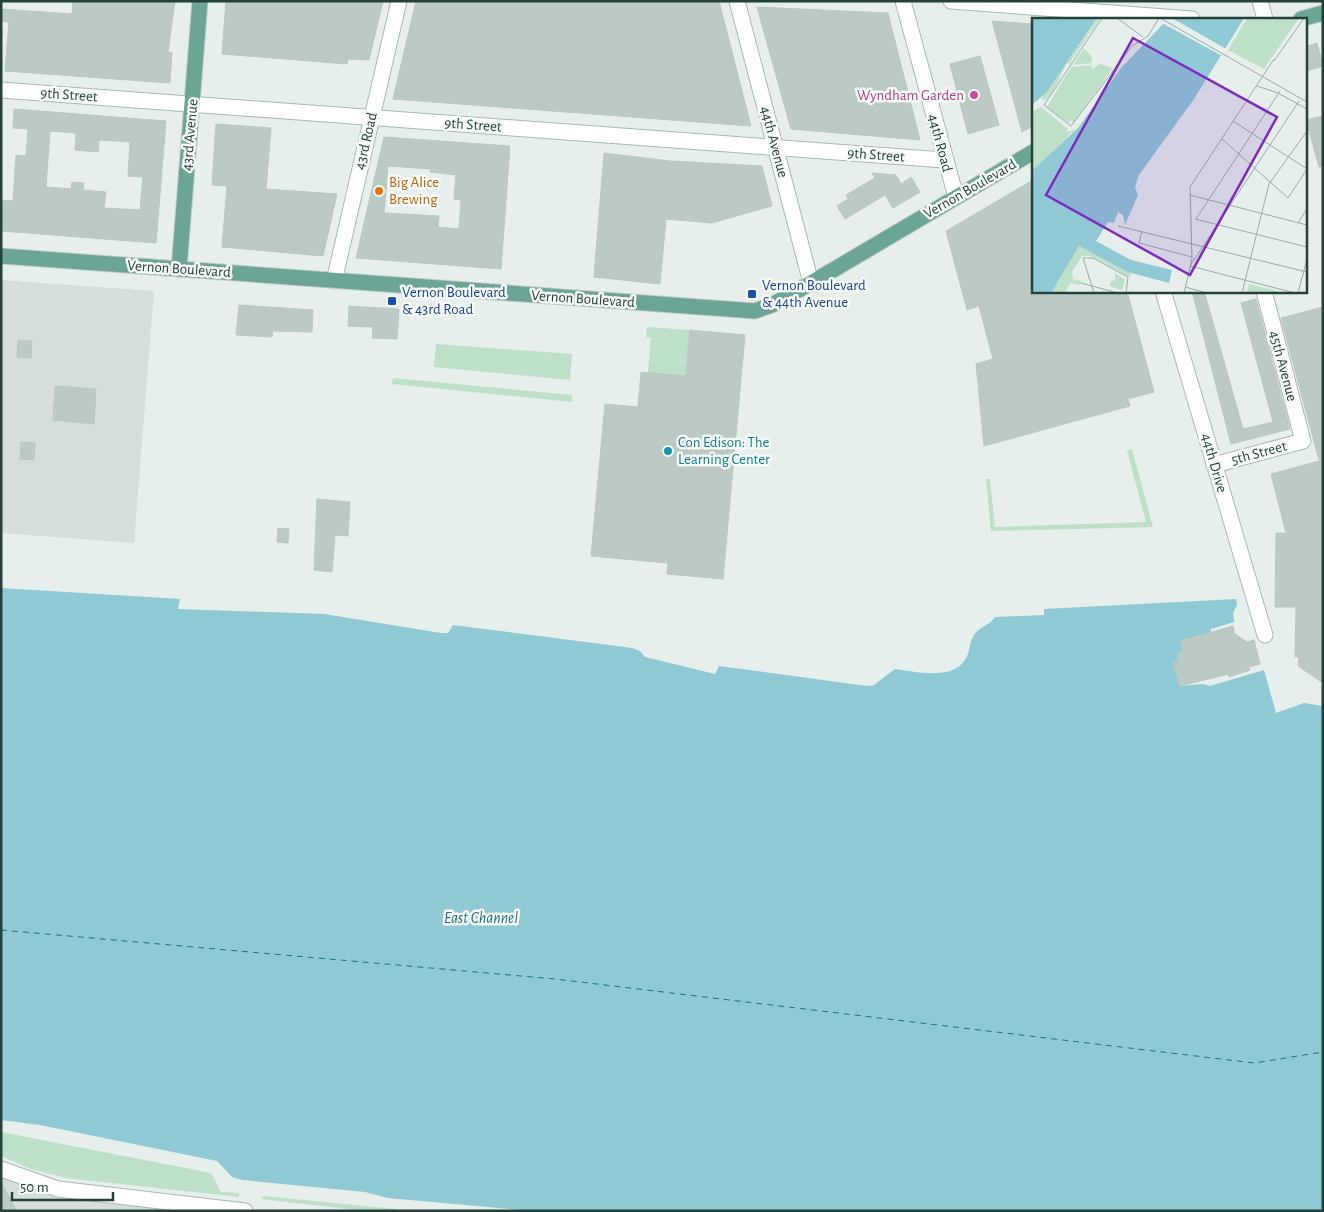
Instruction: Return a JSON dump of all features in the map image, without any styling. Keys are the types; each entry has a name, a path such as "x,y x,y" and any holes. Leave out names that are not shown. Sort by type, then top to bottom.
{"main road":[{"name":"43rd Avenue","path":"179,269 200,1"},
{"path":"1304,18 1323,13"},
{"name":"Vernon Boulevard","path":"1,256 749,311 766,308 811,283 1032,153"}],"street":[{"name":"43rd Road","path":"334,281 399,1"},
{"name":"44th Avenue","path":"737,1 811,283"},
{"name":"44th Road","path":"903,1 944,160 956,197"},
{"path":"951,1 1180,18"},
{"path":"1260,1 1265,18"},
{"name":"9th Street","path":"1,90 944,160"},
{"name":"44th Drive","path":"1163,292 1264,635"},
{"name":"45th Avenue","path":"1264,292 1303,441"},
{"name":"5th Street","path":"1214,465 1303,441"},
{"path":"1,1169 58,1189 245,1211"}],"shaded area":[{"path":"1,280 154,291 134,543 1,533"},
{"path":"1,1178 37,1191 74,1199 181,1211 1,1211"}],"green space":[{"path":"647,327 690,330 686,376 648,373 651,338 646,337"},
{"path":"436,344 572,354 570,380 434,367"},
{"path":"393,378 572,395 572,402 392,384"},
{"path":"1132,449 1153,527 991,531 986,479 990,479 995,527 1146,522 1127,451"},
{"path":"1,1132 211,1173 221,1192 239,1193 239,1197 66,1178 31,1169 1,1156"},
{"path":"263,1196 416,1211 364,1211 262,1199"}],"water":[{"name":"East Channel","path":"1,588 180,599 178,609 324,614 441,633 448,633 453,625 632,648 640,651 645,657 715,674 719,666 867,686 874,685 895,669 933,673 952,670 959,666 967,657 975,633 990,623 995,617 1044,615 1044,609 1236,599 1237,605 1233,613 1234,622 1211,629 1211,633 1180,641 1183,652 1177,654 1179,661 1174,663 1180,686 1203,684 1210,686 1264,670 1276,713 1304,703 1323,706 1323,1211 533,1211 388,1198 365,1192 242,1180 232,1177 217,1161 40,1125 1,1120"}],"building":[{"path":"73,1 175,1 168,52 172,53 170,83 5,71 9,22 1,21 1,9 72,14"},
{"path":"226,1 383,1 369,60 348,59 347,64 222,54"},
{"path":"416,1 719,1 751,126 393,99"},
{"path":"757,7 888,13 920,140 791,129"},
{"path":"992,21 1032,24 1032,127 1022,132"},
{"path":"1317,43 1323,66 1307,71 1306,47"},
{"name":"Wyndham Garden","path":"980,56 999,125 968,134 950,64"},
{"path":"14,109 166,121 156,243 1,231 1,200 13,201 16,155 26,156 28,129 13,128","holes":["50,131 76,133 75,150 98,152 99,140 130,142 128,176 143,177 140,210 104,208 106,192 83,190 84,183 72,182 71,189 46,187"]},
{"path":"1323,116 1323,167 1319,167 1306,120"},
{"path":"216,124 271,128 266,189 337,194 323,256 222,247 227,186 212,185"},
{"path":"384,137 510,146 501,269 356,258","holes":["388,166 431,169 430,172 456,175 454,199 461,200 459,229 438,227 439,216 384,213"]},
{"path":"604,153 670,161 762,166 772,206 712,223 666,219 660,284 594,277"},
{"path":"872,173 896,175 901,184 911,177 920,192 893,208 885,195 845,219 837,206 848,199 846,195 875,178"},
{"path":"1032,181 1032,292 1127,292 1154,392 1128,399 1130,406 984,446 976,364 993,359 979,306 967,310 946,231"},
{"path":"1192,292 1204,292 1243,429 1273,422 1241,303 1256,299 1290,429 1231,444"},
{"path":"239,305 313,310 312,332 273,331 272,337 236,335"},
{"path":"349,306 399,309 397,339 372,338 373,327 348,326"},
{"path":"1323,307 1323,459 1319,460 1281,318"},
{"name":"Con Edison: The Learning Center","path":"690,330 745,335 723,579 667,574 668,563 591,556 605,404 638,407 641,372 686,376"},
{"path":"18,340 32,341 31,358 17,357"},
{"path":"55,386 96,389 94,424 53,420"},
{"path":"21,442 35,443 34,460 20,459"},
{"path":"1323,460 1323,683 1298,666 1299,657 1295,657 1296,607 1275,607 1276,533 1286,533 1271,474"},
{"path":"317,499 350,502 348,536 335,535 332,572 314,570"},
{"path":"278,528 289,529 288,543 277,542"},
{"path":"1233,626 1235,634 1247,642 1254,640 1260,664 1249,667 1250,670 1229,677 1229,674 1180,686 1173,663 1179,661 1177,654 1183,652 1180,641"},
{"path":"1,1182 17,1211 1,1211"}],"ferry route":[{"path":"1,930 555,979 1254,1063 1323,1052"}],"place":[{"name":"Wyndham Garden","path":"974,95"},
{"name":"Big Alice Brewing","path":"379,191"},
{"name":"Vernon Boulevard & 44th Avenue","path":"752,294"},
{"name":"Vernon Boulevard & 43rd Road","path":"392,301"},
{"name":"Con Edison: The Learning Center","path":"668,451"}]}
